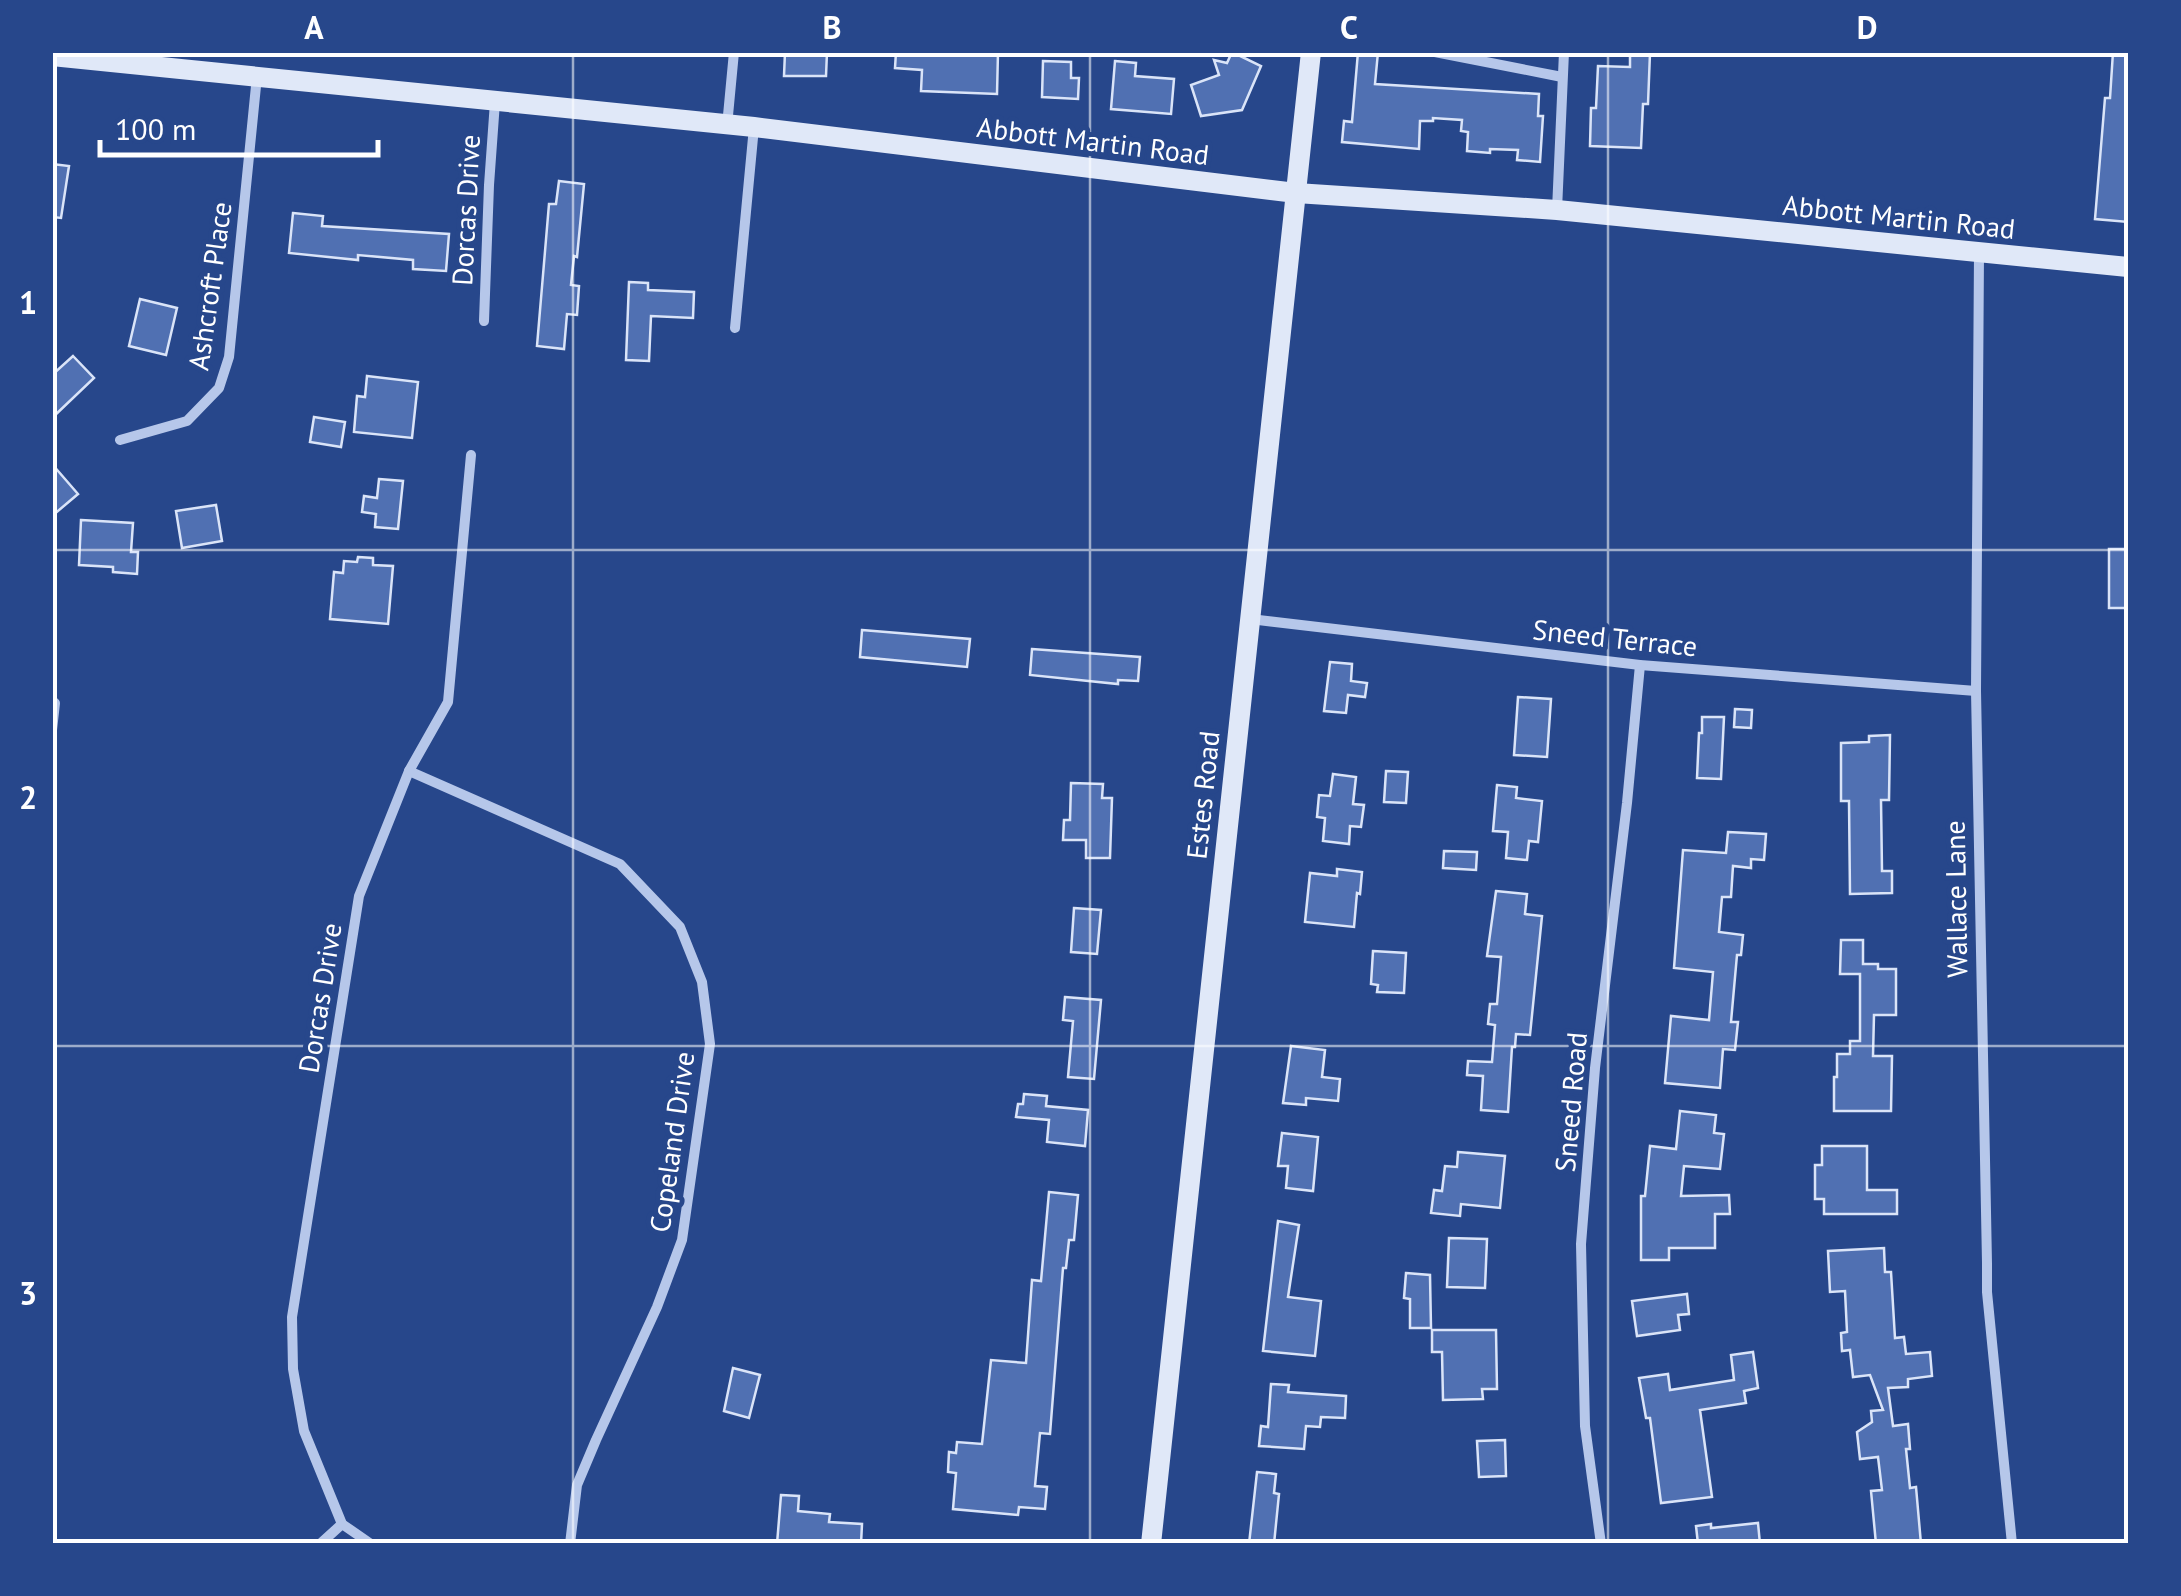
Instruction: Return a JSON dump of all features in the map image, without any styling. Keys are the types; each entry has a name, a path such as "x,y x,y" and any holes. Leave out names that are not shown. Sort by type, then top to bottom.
{"main road":[{"name":"Estes Road","path":"1151,1544 1311,52"},
{"name":"Abbott Martin Road","path":"52,56 93,56 754,128 1296,194 1556,210 2128,267"}],"street":[{"path":"728,126 734,52"},
{"path":"1435,52 1562,77"},
{"path":"1556,210 1564,52"},
{"name":"Ashcroft Place","path":"120,440 187,421 219,388 229,356 257,75"},
{"name":"Dorcas Drive","path":"484,321 494,102"},
{"path":"735,328 754,128"},
{"name":"Wallace Lane","path":"1979,252 1976,692 1987,1292 2012,1544"},
{"name":"Dorcas Drive","path":"342,1524 304,1431 293,1369 292,1317 359,896 410,770 448,702 471,455"},
{"name":"Sneed Terrace","path":"1250,619 1640,665 1976,692"},
{"name":"Sneed Road","path":"1601,1544 1585,1426 1582,1244 1595,1068 1640,665"},
{"path":"52,730 55,703"},
{"name":"Copeland Drive","path":"410,770 620,864 680,926 702,982 710,1044 682,1240 657,1307 577,1485 570,1544"},
{"path":"320,1544 342,1524 371,1544"}],"building":[{"path":"785,52 827,52 826,76 784,76"},
{"path":"896,52 998,52 997,94 921,91 922,70 895,68"},
{"path":"1232,52 1261,66 1242,110 1201,116 1191,85 1219,75 1214,60 1227,63"},
{"path":"1358,52 1378,52 1375,84 1539,94 1538,116 1543,116 1540,162 1517,160 1518,150 1467,151 1468,132 1461,131 1462,120 1420,121 1419,149 1342,142 1344,121 1352,122"},
{"path":"1630,52 1650,53 1641,148 1590,146 1598,66 1630,67"},
{"path":"2113,52 2128,52 2128,222 2095,219 2105,98 2110,98"},
{"path":"1043,61 1071,62 1071,78 1079,78 1078,99 1042,97"},
{"path":"1115,61 1136,63 1135,76 1174,79 1171,114 1111,109"},
{"path":"52,164 69,166 61,218 52,217"},
{"path":"559,181 584,184 571,285 579,286 577,315 567,314 564,349 537,346 549,204 556,204"},
{"path":"293,213 323,216 322,226 449,234 446,271 413,269 413,260 358,255 358,260 289,253"},
{"path":"629,282 648,283 648,290 694,292 693,318 651,316 649,361 626,360"},
{"path":"140,299 177,308 166,355 129,346"},
{"path":"73,356 94,378 52,418 52,375"},
{"path":"367,376 418,382 412,438 354,432 357,396 365,397"},
{"path":"314,417 345,422 341,447 310,442"},
{"path":"52,464 78,494 52,516"},
{"path":"379,479 403,481 398,529 375,527 376,514 362,512 364,496 377,498"},
{"path":"216,505 222,541 182,548 176,511"},
{"path":"81,520 133,523 131,552 138,552 137,574 113,572 113,567 79,565"},
{"path":"2109,549 2128,549 2128,608 2109,608"},
{"path":"358,557 373,558 373,565 393,566 388,624 330,619 334,572 343,573 344,561 357,562"},
{"path":"862,630 970,639 967,667 860,657"},
{"path":"1032,649 1140,657 1138,681 1118,680 1118,684 1030,675"},
{"path":"1330,662 1352,664 1351,681 1367,683 1365,697 1348,695 1346,713 1324,711"},
{"path":"1518,697 1551,699 1547,757 1514,755"},
{"path":"1735,709 1752,710 1751,728 1734,727"},
{"path":"1702,717 1724,717 1721,779 1697,778"},
{"path":"1890,735 1889,800 1881,800 1882,871 1892,871 1892,893 1850,894 1849,801 1841,801 1841,743 1869,742 1869,736"},
{"path":"1386,771 1408,772 1406,803 1384,802"},
{"path":"1333,774 1356,777 1353,804 1364,805 1361,827 1350,826 1349,844 1323,841 1325,818 1317,817 1319,795 1330,796"},
{"path":"1071,783 1103,784 1102,798 1112,798 1110,858 1086,858 1086,840 1063,840 1064,820 1070,820"},
{"path":"1497,785 1517,787 1516,798 1542,801 1538,842 1529,841 1527,860 1506,858 1508,832 1493,831"},
{"path":"1728,832 1766,834 1764,860 1751,859 1751,868 1733,866 1731,897 1722,897 1719,932 1743,935 1741,955 1737,955 1731,1022 1738,1022 1735,1050 1723,1049 1720,1088 1665,1083 1671,1016 1709,1020 1713,972 1674,968 1683,850 1726,853"},
{"path":"1444,851 1477,852 1476,870 1443,868"},
{"path":"1337,869 1362,872 1354,927 1305,922 1310,873 1337,876"},
{"path":"1496,891 1527,894 1525,914 1542,916 1530,1035 1516,1034 1512,1047 1508,1112 1481,1110 1483,1076 1467,1075 1468,1061 1492,1062 1495,1025 1488,1024 1490,1004 1497,1004 1501,957 1487,956"},
{"path":"1074,908 1101,910 1097,954 1071,952"},
{"path":"1841,940 1863,940 1863,964 1896,969 1896,1015 1874,1015 1873,1056 1892,1056 1891,1111 1834,1111 1837,1054 1850,1054 1850,1041 1860,1041 1860,974 1840,974"},
{"path":"1373,951 1406,953 1404,993 1377,992 1378,985 1371,984"},
{"path":"1065,997 1101,1000 1094,1079 1068,1077 1073,1021 1063,1020"},
{"path":"1291,1046 1325,1050 1322,1077 1340,1079 1338,1101 1306,1098 1306,1105 1283,1103"},
{"path":"1024,1094 1047,1096 1046,1106 1088,1110 1085,1146 1047,1142 1049,1120 1016,1117"},
{"path":"1680,1111 1716,1115 1714,1133 1724,1134 1720,1169 1684,1166 1681,1196 1729,1195 1730,1214 1715,1214 1715,1248 1669,1248 1669,1260 1641,1260 1641,1196 1645,1196 1650,1146 1676,1149"},
{"path":"1282,1133 1318,1137 1313,1191 1286,1188 1288,1166 1278,1166"},
{"path":"1822,1146 1867,1146 1867,1190 1897,1190 1897,1214 1824,1214 1824,1199 1815,1199 1815,1165 1822,1165"},
{"path":"1458,1152 1505,1156 1500,1208 1461,1204 1460,1216 1431,1213 1434,1190 1442,1191 1445,1166 1457,1167"},
{"path":"1049,1192 1078,1195 1074,1240 1069,1240 1063,1268 1050,1434 1040,1433 1035,1486 1047,1487 1045,1509 1019,1507 1018,1515 953,1509 956,1473 948,1472 949,1452 956,1453 957,1442 982,1444 991,1360 1026,1363 1032,1280 1041,1281"},
{"path":"1278,1221 1299,1225 1288,1297 1321,1301 1315,1356 1263,1351"},
{"path":"1449,1238 1487,1239 1485,1288 1447,1287"},
{"path":"1884,1248 1885,1272 1891,1272 1895,1338 1904,1337 1906,1354 1930,1352 1932,1376 1908,1379 1908,1387 1888,1388 1893,1426 1908,1424 1910,1488 1916,1487 1921,1544 1876,1544 1871,1491 1882,1490 1878,1457 1860,1459 1857,1432 1872,1422 1871,1411 1883,1410 1870,1375 1853,1377 1850,1350 1842,1351 1841,1333 1847,1332 1845,1291 1830,1292 1828,1251"},
{"path":"1406,1273 1430,1275 1431,1328 1410,1328 1410,1299 1404,1298"},
{"path":"1687,1294 1689,1314 1678,1315 1680,1330 1637,1336 1632,1301"},
{"path":"1432,1330 1496,1330 1497,1389 1482,1389 1483,1399 1443,1400 1442,1352 1432,1352"},
{"path":"1753,1352 1758,1388 1744,1391 1746,1403 1700,1410 1712,1497 1661,1503 1650,1418 1646,1418 1639,1378 1668,1374 1670,1390 1734,1380 1731,1355"},
{"path":"733,1368 760,1375 749,1418 724,1411"},
{"path":"1271,1384 1289,1385 1288,1392 1346,1396 1345,1418 1321,1417 1320,1427 1306,1426 1304,1449 1259,1446 1261,1426 1268,1427"},
{"path":"1505,1440 1506,1476 1479,1477 1477,1441"},
{"path":"1257,1472 1276,1474 1274,1493 1279,1494 1274,1544 1249,1544"},
{"path":"781,1495 799,1496 798,1511 830,1514 829,1522 862,1524 861,1544 777,1544"},
{"path":"1758,1523 1760,1544 1698,1544 1696,1526"}]}
